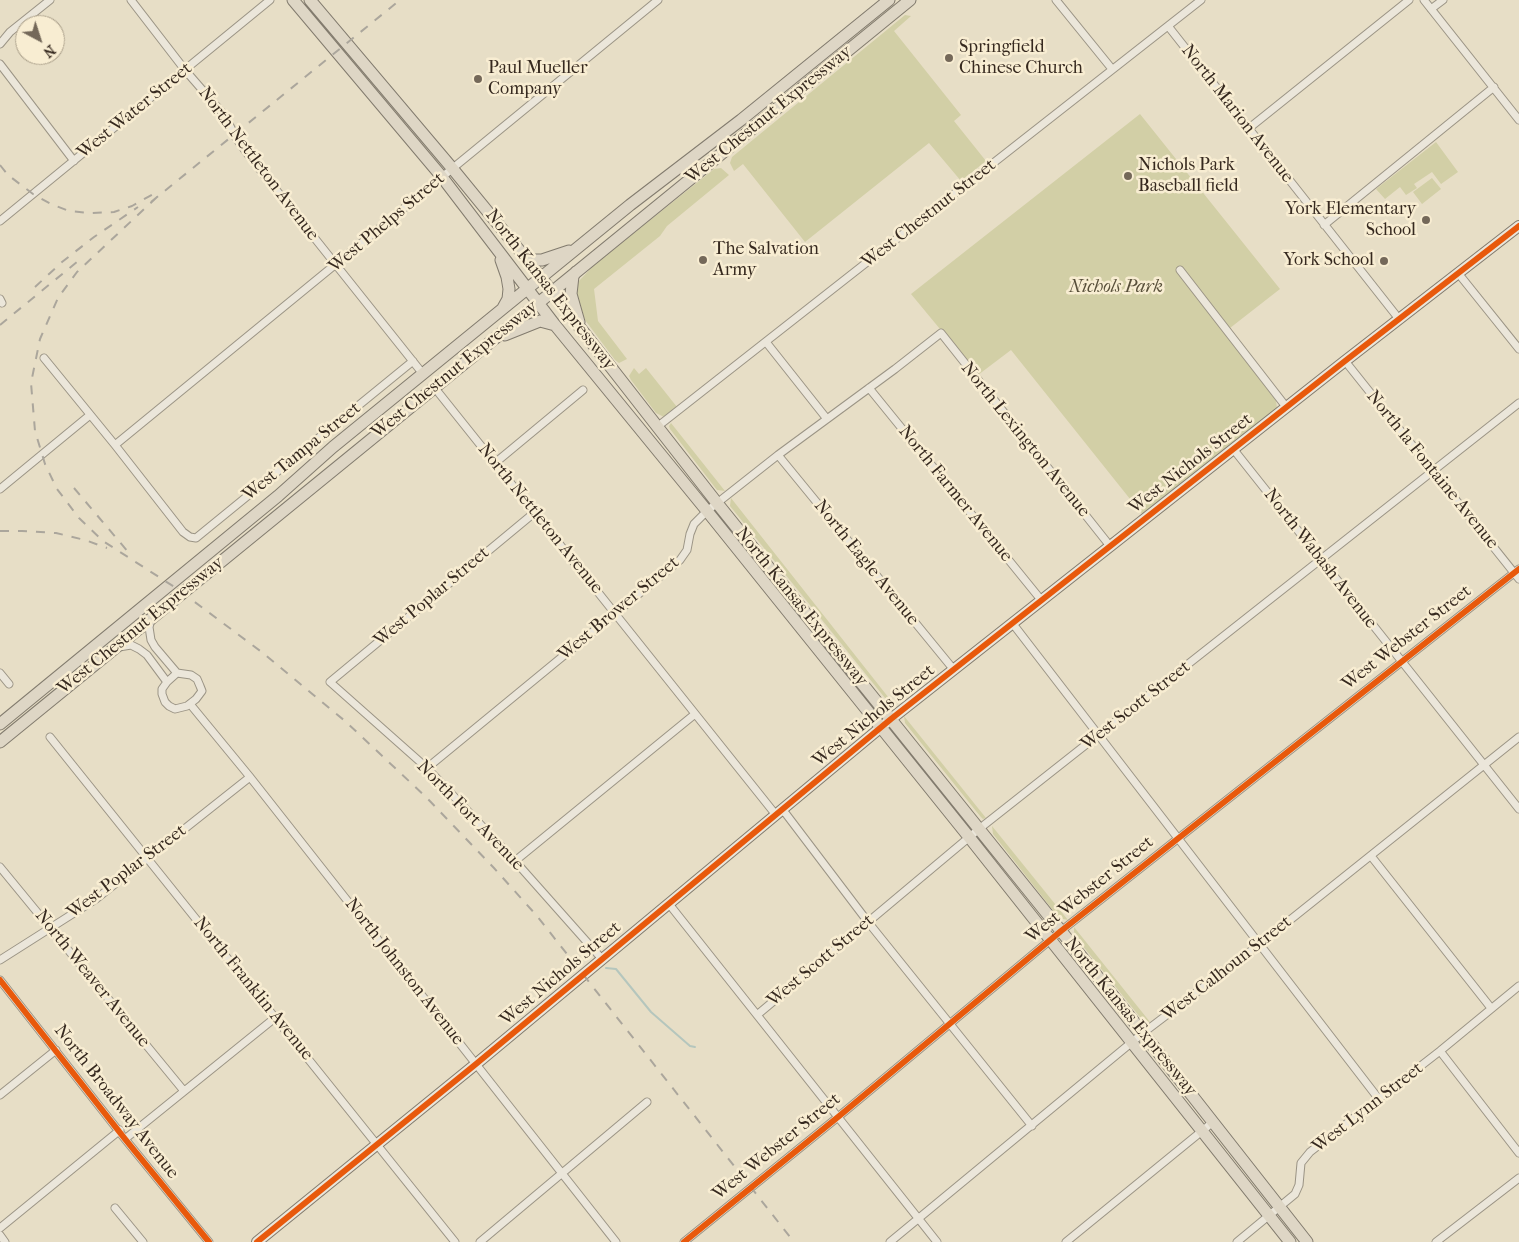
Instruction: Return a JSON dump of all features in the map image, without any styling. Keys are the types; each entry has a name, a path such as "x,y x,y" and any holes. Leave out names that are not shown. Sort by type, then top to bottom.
{"main road":[{"name":"North Kansas Expressway","path":"294,0 442,177 555,325 969,837 1290,1242"},
{"name":"North Kansas Expressway","path":"310,0 524,256 718,503 1308,1242"},
{"name":"West Chestnut Expressway","path":"0,724 255,515 333,446 541,279 630,204 741,120 889,0"},
{"name":"West Chestnut Expressway","path":"0,742 910,0"},
{"path":"492,243 502,261 509,289 508,300 497,314"},
{"path":"524,256 531,260 542,260 578,248"},
{"path":"576,271 573,276 571,294 575,312 585,335"},
{"path":"492,340 540,321 555,325"}],"street":[{"path":"0,44 10,32 50,0"},
{"name":"North Nettleton Avenue","path":"131,0 185,70 225,116 239,143 423,374"},
{"name":"West Water Street","path":"0,221 270,0"},
{"name":"West Phelps Street","path":"115,445 658,0"},
{"path":"1056,0 1112,69"},
{"name":"West Chestnut Street","path":"657,426 1201,0"},
{"path":"1248,129 1409,0"},
{"path":"1424,0 1519,120"},
{"path":"1431,10 1444,0"},
{"name":"North Marion Avenue","path":"1168,26 1399,319"},
{"path":"0,64 74,161"},
{"path":"1324,225 1494,87"},
{"name":"West Nichols Street","path":"257,1242 476,1064 881,728 1345,361 1519,226"},
{"path":"1180,270 1287,408"},
{"path":"1458,273 1519,350"},
{"name":"West Brower Street","path":"427,768 685,555 692,527 707,511 940,333"},
{"name":"North Lexington Avenue","path":"940,333 1110,546"},
{"path":"766,342 827,419"},
{"path":"44,358 115,445"},
{"name":"West Tampa Street","path":"115,445 183,532 190,537 196,538 413,361"},
{"name":"North la Fontaine Avenue","path":"1345,361 1516,571 1519,579"},
{"name":"North Nettleton Avenue","path":"434,387 695,714 779,812 1032,1126"},
{"name":"North Farmer Avenue","path":"869,388 1042,601"},
{"path":"495,463 583,390"},
{"name":"West Scott Street","path":"757,1015 969,837 1519,403"},
{"path":"0,488 90,415"},
{"name":"North Wabash Avenue","path":"1234,450 1519,809"},
{"name":"North Eagle Avenue","path":"778,455 954,670"},
{"name":"West Poplar Street","path":"330,682 534,512"},
{"name":"West Webster Street","path":"684,1242 1051,940 1516,571"},
{"path":"152,617 149,627 151,640 177,673 191,675 197,679 202,691 190,704 176,709 164,702 162,689 177,673"},
{"path":"1012,624 1099,734 1378,1098"},
{"path":"114,648 131,645 139,649 147,655 167,682"},
{"path":"1,677 9,684"},
{"name":"North Fort Avenue","path":"330,682 427,768 515,861 602,959"},
{"name":"North Johnston Avenue","path":"190,704 250,777 616,1242"},
{"path":"515,861 695,714"},
{"name":"West Calhoun Street","path":"890,1242 1143,1033 1260,944 1519,737"},
{"name":"North Franklin Avenue","path":"50,738 455,1242"},
{"name":"West Poplar Street","path":"0,960 96,899 250,777"},
{"path":"1371,856 1491,1008"},
{"name":"North Weaver Avenue","path":"0,867 184,1091"},
{"path":"669,904 937,1242"},
{"name":"North Broadway Avenue","path":"0,980 209,1242"},
{"name":"West Lynn Street","path":"1237,1242 1291,1198 1298,1190 1301,1166 1306,1156 1440,1051 1519,986"},
{"path":"125,1139 276,1017"},
{"path":"0,1095 56,1050"},
{"path":"1440,1051 1519,1153"},
{"path":"480,1242 647,1102"},
{"path":"1066,1242 1212,1122"},
{"path":"0,1228 120,1130"},
{"path":"1436,1242 1519,1178"},
{"path":"115,1208 143,1242"},
{"path":"0,1235 5,1242"}],"green space":[{"path":"905,15 911,16 894,31 961,115 954,121 986,161 961,181 929,143 805,242 743,164 734,171 730,163 732,157"},
{"name":"Nichols Park","path":"1140,114 1280,289 1230,328 1281,396 1276,401 1277,408 1142,514 1011,350 978,375 911,294"},
{"path":"1436,142 1458,172 1441,184 1432,172 1414,184 1417,188 1406,195 1400,187 1385,199 1376,189"},
{"path":"721,168 729,175 667,226 660,236 594,289 598,321 627,359 619,363 585,320 576,291 578,282 593,266 714,169"},
{"path":"1432,178 1441,189 1422,204 1413,192"},
{"path":"634,368 639,374 646,368 677,407 664,417 656,413 629,376"},
{"path":"671,423 725,491 717,490 670,429"},
{"path":"731,498 896,707 889,703 730,506"},
{"path":"904,716 986,818 983,819 980,816 905,723"},
{"path":"992,826 1068,920 1059,918 993,834"},
{"path":"1074,927 1150,1022 1143,1021 1074,935"}],"waterway":[{"path":"606,968 616,969 651,1012 690,1046 695,1047"}],"railway":[{"path":"151,202 400,0"},
{"path":"0,165 8,175 33,194 69,211 90,213 114,212 132,206 155,193"},
{"path":"157,197 77,272 58,298 40,339 31,383 35,431 45,464 57,489 79,518 103,541 176,588 263,653 345,721 427,798 537,916 794,1242"},
{"path":"35,287 62,262 94,237 138,207"},
{"path":"0,325 83,257"},
{"path":"74,488 129,553"},
{"path":"0,531 56,533 107,548"}],"cycle path":[{"path":"257,1242 476,1064 891,719 1519,226"},
{"path":"684,1242 838,1117 1061,931 1519,569"},
{"path":"0,980 209,1242"}],"place":[{"name":"Springfield Chinese Church","path":"949,58"},
{"name":"Paul Mueller Company","path":"478,79"},
{"name":"Nichols Park Baseball field","path":"1128,176"},
{"name":"York Elementary School","path":"1426,220"},
{"name":"The Salvation Army","path":"703,260"},
{"name":"York School","path":"1384,261"}]}
